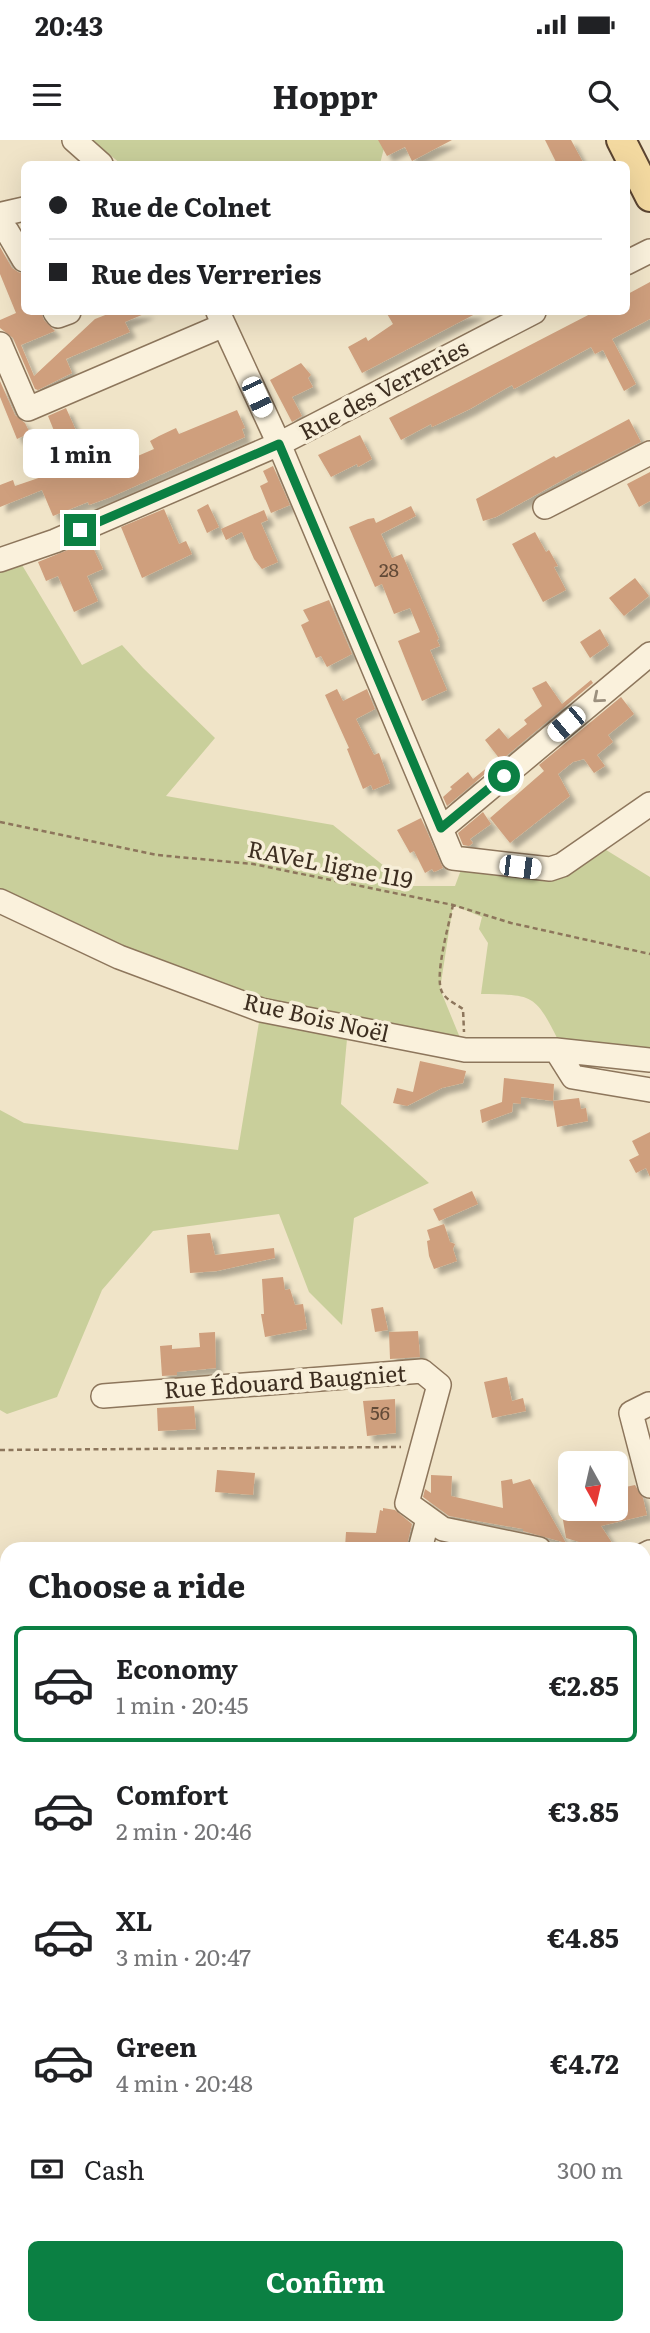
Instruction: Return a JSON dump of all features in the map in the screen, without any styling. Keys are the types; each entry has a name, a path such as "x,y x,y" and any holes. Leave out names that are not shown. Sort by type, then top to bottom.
{"main road":[{"path":"621,140 650,197"}],"street":[{"path":"74,140 98,161"},
{"path":"0,218 2,214 21,210"},
{"path":"0,229 7,231 21,255"},
{"path":"630,261 650,251"},
{"name":"Rue des Verreries","path":"0,560 55,541 279,444 528,315"},
{"path":"0,344 6,374 28,409 221,318 279,444 453,858 550,869 562,865 650,804"},
{"path":"545,507 650,453"},
{"path":"441,828 650,654"},
{"name":"Rue Bois Noël","path":"0,901 119,957 261,1010 465,1050 556,1050 650,1060"},
{"path":"556,1050 573,1077 650,1090"},
{"name":"Rue Édouard Baugniet","path":"103,1396 422,1371 439,1385 407,1503 443,1529 505,1542"},
{"path":"649,1404 631,1413 650,1486"},
{"path":"422,1542 428,1518"}],"path":[{"name":"RAVeL ligne 119","path":"0,822 158,855 253,864 453,905 511,923 650,954"},
{"path":"453,905 440,972 440,989 446,998 463,1009"},
{"path":"0,1450 422,1447"}],"green space":[{"path":"92,140 386,140 381,161 117,161"},
{"path":"16,555 82,665 122,645 215,738 166,796 333,825 409,886 455,886 465,859 560,866 598,845 650,877 650,1053 558,1040 543,1013 530,1000 511,995 481,994 488,943 479,929 482,917 453,905 440,989 465,1050 269,1013 347,1039 341,1104 429,1183 354,1218 342,1325 309,1292 279,1214 153,1231 102,1290 57,1397 7,1414 0,1410 0,1110 24,1123 238,1150 261,1010 0,901 0,561"}],"building":[{"path":"378,140 452,140 412,161 405,147 387,156"},
{"path":"545,140 571,140 582,161 556,161"},
{"path":"0,247 12,268 21,273 21,315 42,315 55,331 21,345 34,376 95,319 105,315 142,315 125,322 130,332 66,359 72,373 38,390 35,389 13,338 0,328 0,320 16,313 0,274"},
{"path":"650,282 650,319 612,339 636,384 624,391 603,350 595,354 591,347 514,389 512,385 470,409 432,427 431,424 401,440 389,418 588,315 630,315 630,293"},
{"path":"388,315 473,315 362,373 348,347 366,337 368,341 393,324"},
{"path":"301,363 311,375 308,378 313,387 292,397 302,416 292,422 270,380"},
{"path":"0,381 15,415 25,423 30,433 17,439 0,397"},
{"path":"66,408 78,435 59,443 48,416"},
{"path":"237,410 245,428 242,429 245,437 111,497 89,505 88,502 53,516 42,490 0,507 0,485 13,480 15,486 62,470 64,475 115,454 119,464 154,449 150,441 176,428 179,434"},
{"path":"629,419 641,442 582,472 581,470 496,517 483,521 476,499"},
{"path":"360,435 372,459 331,477 318,455"},
{"path":"273,466 290,505 271,513 260,486 268,482 263,471"},
{"path":"650,472 650,501 639,507 627,484"},
{"path":"208,504 219,527 207,533 197,510"},
{"path":"411,506 416,516 381,534 392,558 402,554 439,639 437,640 440,646 430,650 447,690 422,701 398,641 420,632 410,608 394,614 382,584 375,587 349,527 374,518 376,523"},
{"path":"164,509 179,544 186,541 192,554 142,578 121,527"},
{"path":"264,510 268,520 261,523 278,562 262,569 254,559 242,532 226,540 221,529"},
{"path":"535,532 558,566 554,567 566,590 543,602 512,544"},
{"path":"90,541 103,569 87,576 98,601 74,612 58,576 46,581 38,562"},
{"path":"635,578 649,596 624,616 609,598"},
{"path":"329,600 352,654 327,667 321,656 316,658 301,625 309,621 303,610"},
{"path":"600,629 609,645 590,658 580,642"},
{"path":"591,680 593,683 447,806 443,797 452,789 450,787 468,772 473,779 499,758 485,740 499,728 508,739 527,724 524,720 542,706 532,688 546,681 562,704"},
{"path":"337,689 343,701 367,689 375,709 356,719 374,755 379,753 390,783 373,790 371,785 363,789 347,749 349,748 325,695"},
{"path":"621,697 634,714 608,735 613,742 597,755 605,766 594,773 584,759 573,762 558,774 570,796 510,843 490,818 544,771 539,765"},
{"path":"483,812 491,824 470,839 473,843 469,846 463,845 458,833"},
{"path":"421,818 443,868 434,872 432,869 425,873 414,851 410,853 397,830"},
{"path":"420,1061 466,1071 463,1083 442,1088 407,1106 393,1103 397,1088 413,1092"},
{"path":"504,1078 554,1084 553,1101 521,1097 521,1104 513,1103 512,1112 482,1123 480,1110 502,1102"},
{"path":"579,1098 581,1109 586,1108 588,1121 557,1127 553,1101"},
{"path":"650,1132 650,1177 646,1168 636,1173 629,1160 639,1155 632,1141"},
{"path":"472,1191 478,1204 439,1221 433,1209"},
{"path":"444,1224 450,1242 455,1244 453,1249 457,1261 434,1269 429,1256 427,1241 430,1240 427,1230"},
{"path":"210,1233 215,1255 274,1248 275,1258 217,1271 190,1273 187,1235"},
{"path":"283,1277 285,1290 290,1289 295,1305 303,1304 307,1329 265,1337 261,1314 264,1314 262,1279"},
{"path":"383,1307 388,1330 375,1332 371,1309"},
{"path":"418,1331 420,1357 390,1359 389,1332"},
{"path":"215,1332 216,1368 162,1376 160,1346 172,1345 172,1349 200,1347 199,1333"},
{"path":"507,1377 512,1401 523,1398 526,1411 492,1418 484,1382"},
{"path":"395,1399 396,1433 367,1436 363,1401"},
{"path":"194,1406 196,1429 158,1431 157,1408"},
{"path":"217,1470 255,1473 253,1495 215,1492"},
{"path":"431,1475 452,1476 451,1496 503,1508 501,1481 512,1479 513,1484 530,1479 565,1542 523,1529 449,1516 423,1497 425,1489 431,1493"},
{"path":"635,1485 643,1498 647,1515 628,1520 628,1486"},
{"path":"383,1508 395,1510 412,1524 408,1542 345,1542 346,1532 376,1533 380,1510 383,1511"},
{"path":"563,1521 622,1521 601,1526 611,1542 579,1542 566,1538"}],"route":[{"path":"80,530 279,444 441,828 504,776"}]}
